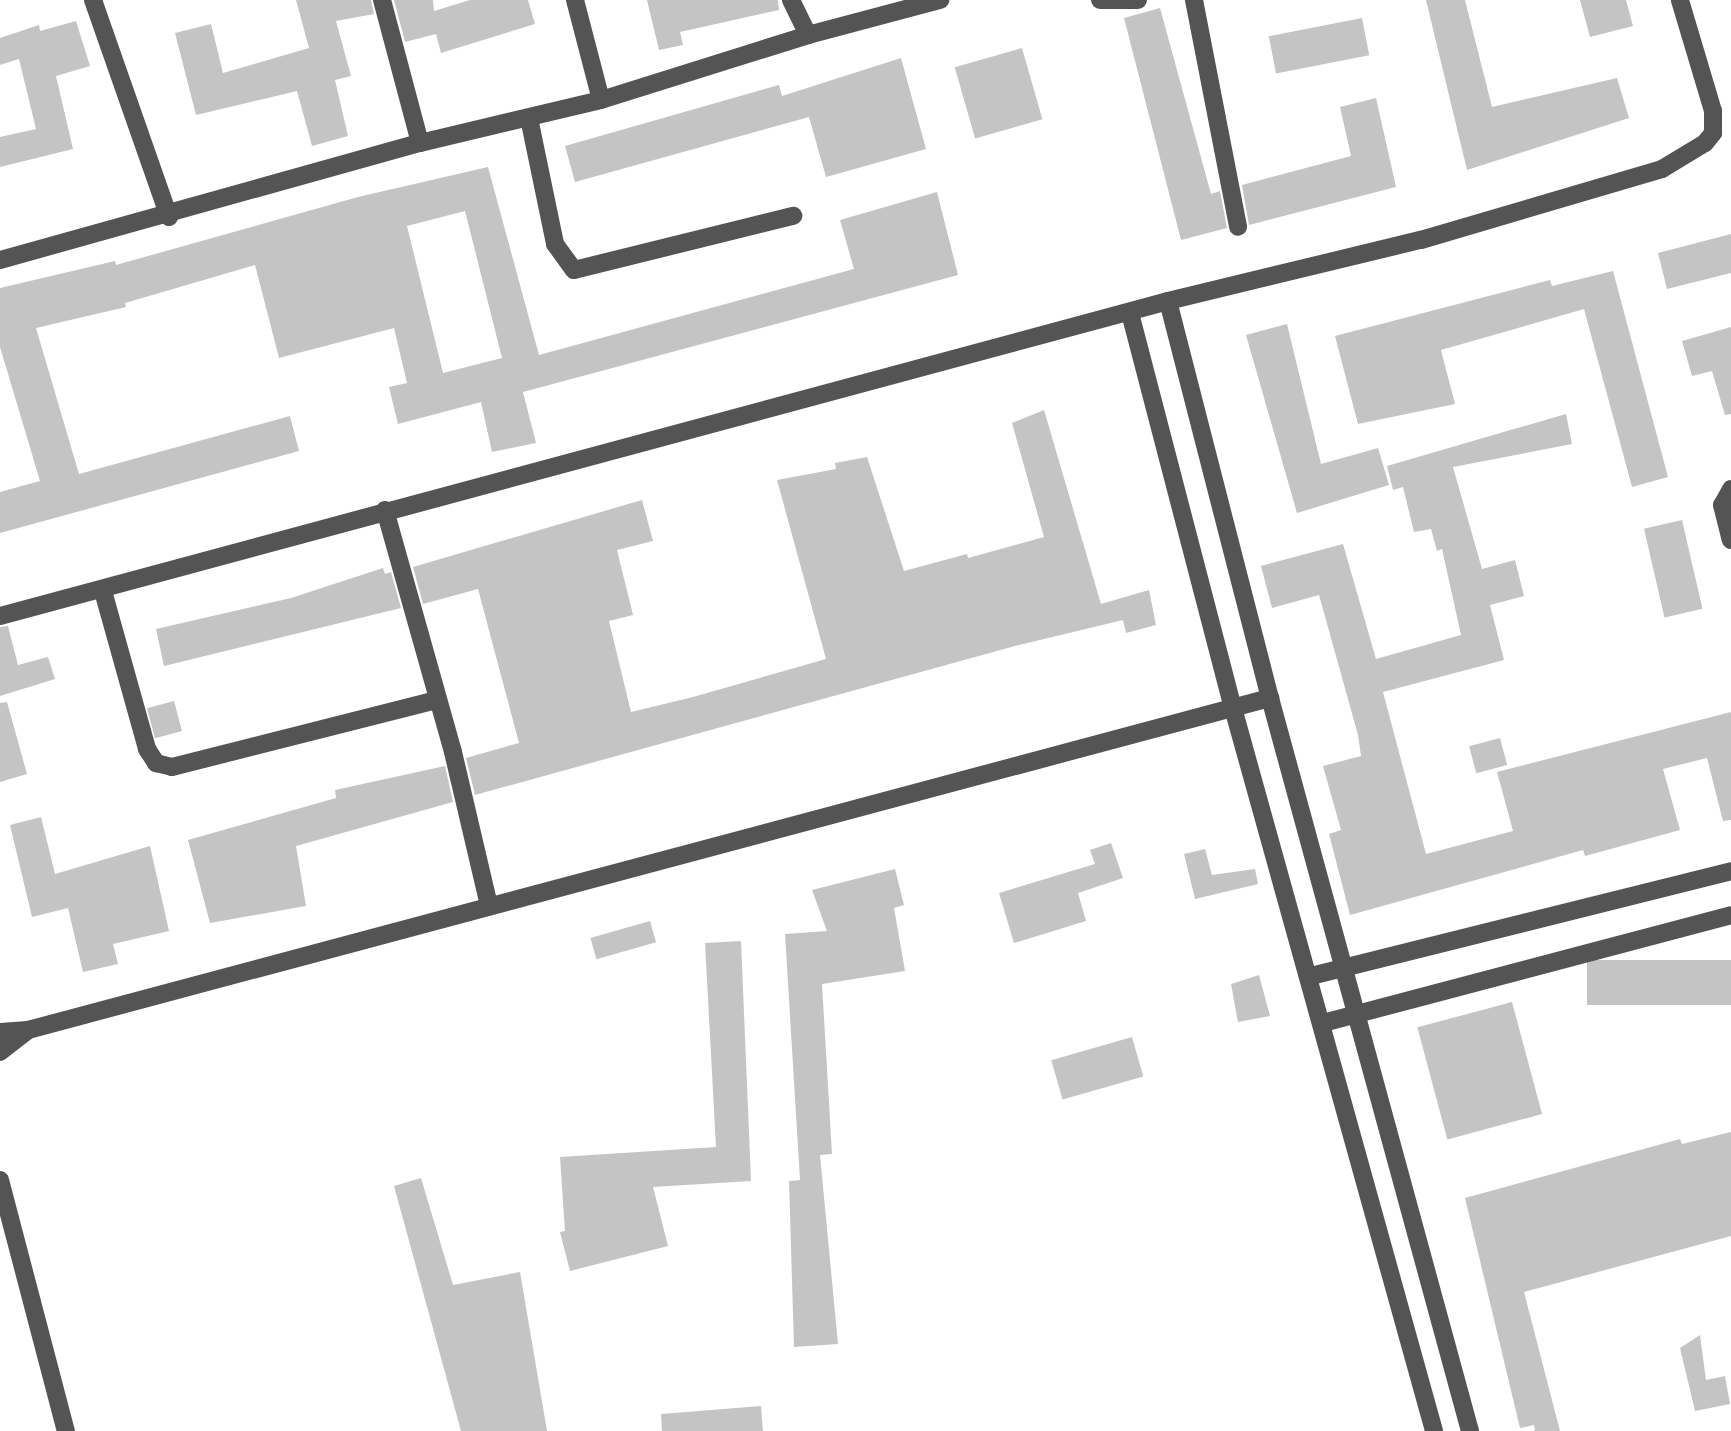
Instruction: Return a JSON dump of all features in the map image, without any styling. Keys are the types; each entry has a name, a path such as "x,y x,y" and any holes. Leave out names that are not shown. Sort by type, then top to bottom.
{"street":[{"path":"93,0 169,217"},
{"path":"382,0 420,144"},
{"path":"575,0 601,100"},
{"path":"791,0 808,35"},
{"path":"0,260 169,217 420,144 601,100 808,35 940,0"},
{"path":"1100,0 1138,0"},
{"path":"1194,0 1238,227"},
{"path":"0,616 103,591 385,510 1168,301 1422,240 1662,169 1713,133 1713,111 1680,0"},
{"path":"529,118 555,244 574,270 793,216"},
{"path":"1168,301 1270,698 1470,1431"},
{"path":"1130,313 1233,708 1311,976 1434,1431"},
{"path":"1731,489 1722,505 1731,540"},
{"path":"385,510 436,700 453,752 489,905"},
{"path":"103,591 147,749 156,763 172,767 436,700"},
{"path":"0,1032 29,1030 1270,698"},
{"path":"1311,976 1344,966 1539,922 1731,871"},
{"path":"1324,1023 1731,915"},
{"path":"0,1052 29,1030"},
{"path":"0,1180 66,1431"}],"building":[{"path":"296,0 371,0 374,14 336,21 351,76 335,80 348,136 312,146 297,91 196,115 175,33 211,24 223,73 309,48"},
{"path":"394,0 433,0 434,11 470,0 528,0 535,24 441,53 436,34 405,42"},
{"path":"647,0 778,0 779,10 680,32 683,45 659,50"},
{"path":"1426,0 1465,0 1492,107 1617,78 1629,118 1467,170"},
{"path":"1580,0 1626,0 1633,26 1590,37"},
{"path":"1160,8 1211,194 1220,191 1227,228 1181,240 1124,18"},
{"path":"1362,18 1369,55 1276,73 1269,36"},
{"path":"76,21 90,66 56,76 73,149 0,167 0,137 36,129 19,59 0,65 0,38 39,25 40,31"},
{"path":"1022,48 1042,119 975,138 955,67"},
{"path":"901,58 926,149 826,177 809,117 575,182 565,146 779,85 782,96"},
{"path":"1376,98 1396,187 1249,225 1242,185 1351,156 1340,107"},
{"path":"488,167 539,355 854,269 840,220 937,192 958,275 523,392 536,443 492,452 481,402 398,424 389,387 407,383 394,328 279,358 255,265 125,303 126,307 36,328 79,474 290,416 299,451 0,533 0,492 40,481 0,347 0,288 115,261 116,265 358,197","holes":["465,211 502,358 443,373 407,226"]},
{"path":"1731,234 1731,273 1667,289 1658,253"},
{"path":"1613,271 1668,477 1632,487 1584,309 1441,350 1455,404 1358,424 1335,336 1550,280 1552,286"},
{"path":"1287,324 1321,464 1378,448 1389,485 1297,513 1246,335"},
{"path":"1731,327 1731,414 1725,415 1712,371 1692,376 1682,341"},
{"path":"1044,410 1101,604 1149,590 1156,625 1126,633 1123,620 1015,646 475,795 466,758 519,743 478,589 423,604 413,567 642,500 653,541 617,550 633,615 609,621 631,712 693,697 826,659 777,480 836,469 835,463 867,457 904,571 967,554 968,558 1044,537 1012,423"},
{"path":"1566,414 1572,444 1453,467 1482,569 1515,560 1524,596 1490,605 1504,660 1383,692 1426,854 1513,831 1497,772 1731,712 1731,820 1723,821 1707,758 1663,769 1680,830 1585,856 1583,850 1350,915 1329,834 1341,830 1323,766 1361,756 1358,735 1319,595 1272,608 1261,566 1343,544 1376,659 1461,635 1442,549 1437,551 1431,529 1414,532 1403,487 1393,490 1387,466"},
{"path":"1682,520 1702,609 1664,617 1644,529"},
{"path":"383,568 385,574 391,572 401,608 164,666 156,629 291,598"},
{"path":"8,626 18,665 48,657 55,679 0,696 0,627"},
{"path":"174,701 182,731 155,738 147,708"},
{"path":"7,702 27,774 0,782 0,703"},
{"path":"1500,738 1507,765 1476,773 1469,746"},
{"path":"445,766 453,802 296,846 306,906 210,923 188,840 336,798 335,790"},
{"path":"41,817 55,874 150,846 169,931 113,944 118,964 83,972 68,908 32,917 10,825"},
{"path":"1111,843 1123,878 1078,893 1086,921 1014,943 999,893 1095,864 1090,850"},
{"path":"1205,849 1212,875 1255,869 1258,884 1195,899 1184,854"},
{"path":"895,869 904,905 894,908 905,971 822,984 832,1154 820,1155 838,1344 794,1347 789,1181 800,1180 785,934 827,931 812,890"},
{"path":"650,921 656,942 596,959 590,938"},
{"path":"741,941 751,1181 653,1187 668,1246 570,1271 560,1232 565,1231 560,1157 716,1147 705,943"},
{"path":"1587,960 1731,960 1731,1005 1587,1005"},
{"path":"1259,975 1270,1016 1238,1022 1231,984"},
{"path":"1512,1002 1542,1114 1447,1139 1417,1027"},
{"path":"1132,1037 1143,1076 1063,1100 1051,1060"},
{"path":"1731,1132 1731,1236 1524,1292 1560,1431 1535,1431 1534,1425 1520,1428 1465,1198 1680,1139 1682,1144"},
{"path":"421,1178 453,1285 520,1272 547,1431 461,1431 394,1186"},
{"path":"1700,1335 1706,1380 1725,1376 1730,1404 1695,1411 1680,1348"},
{"path":"761,1406 763,1431 662,1431 661,1414"}]}
